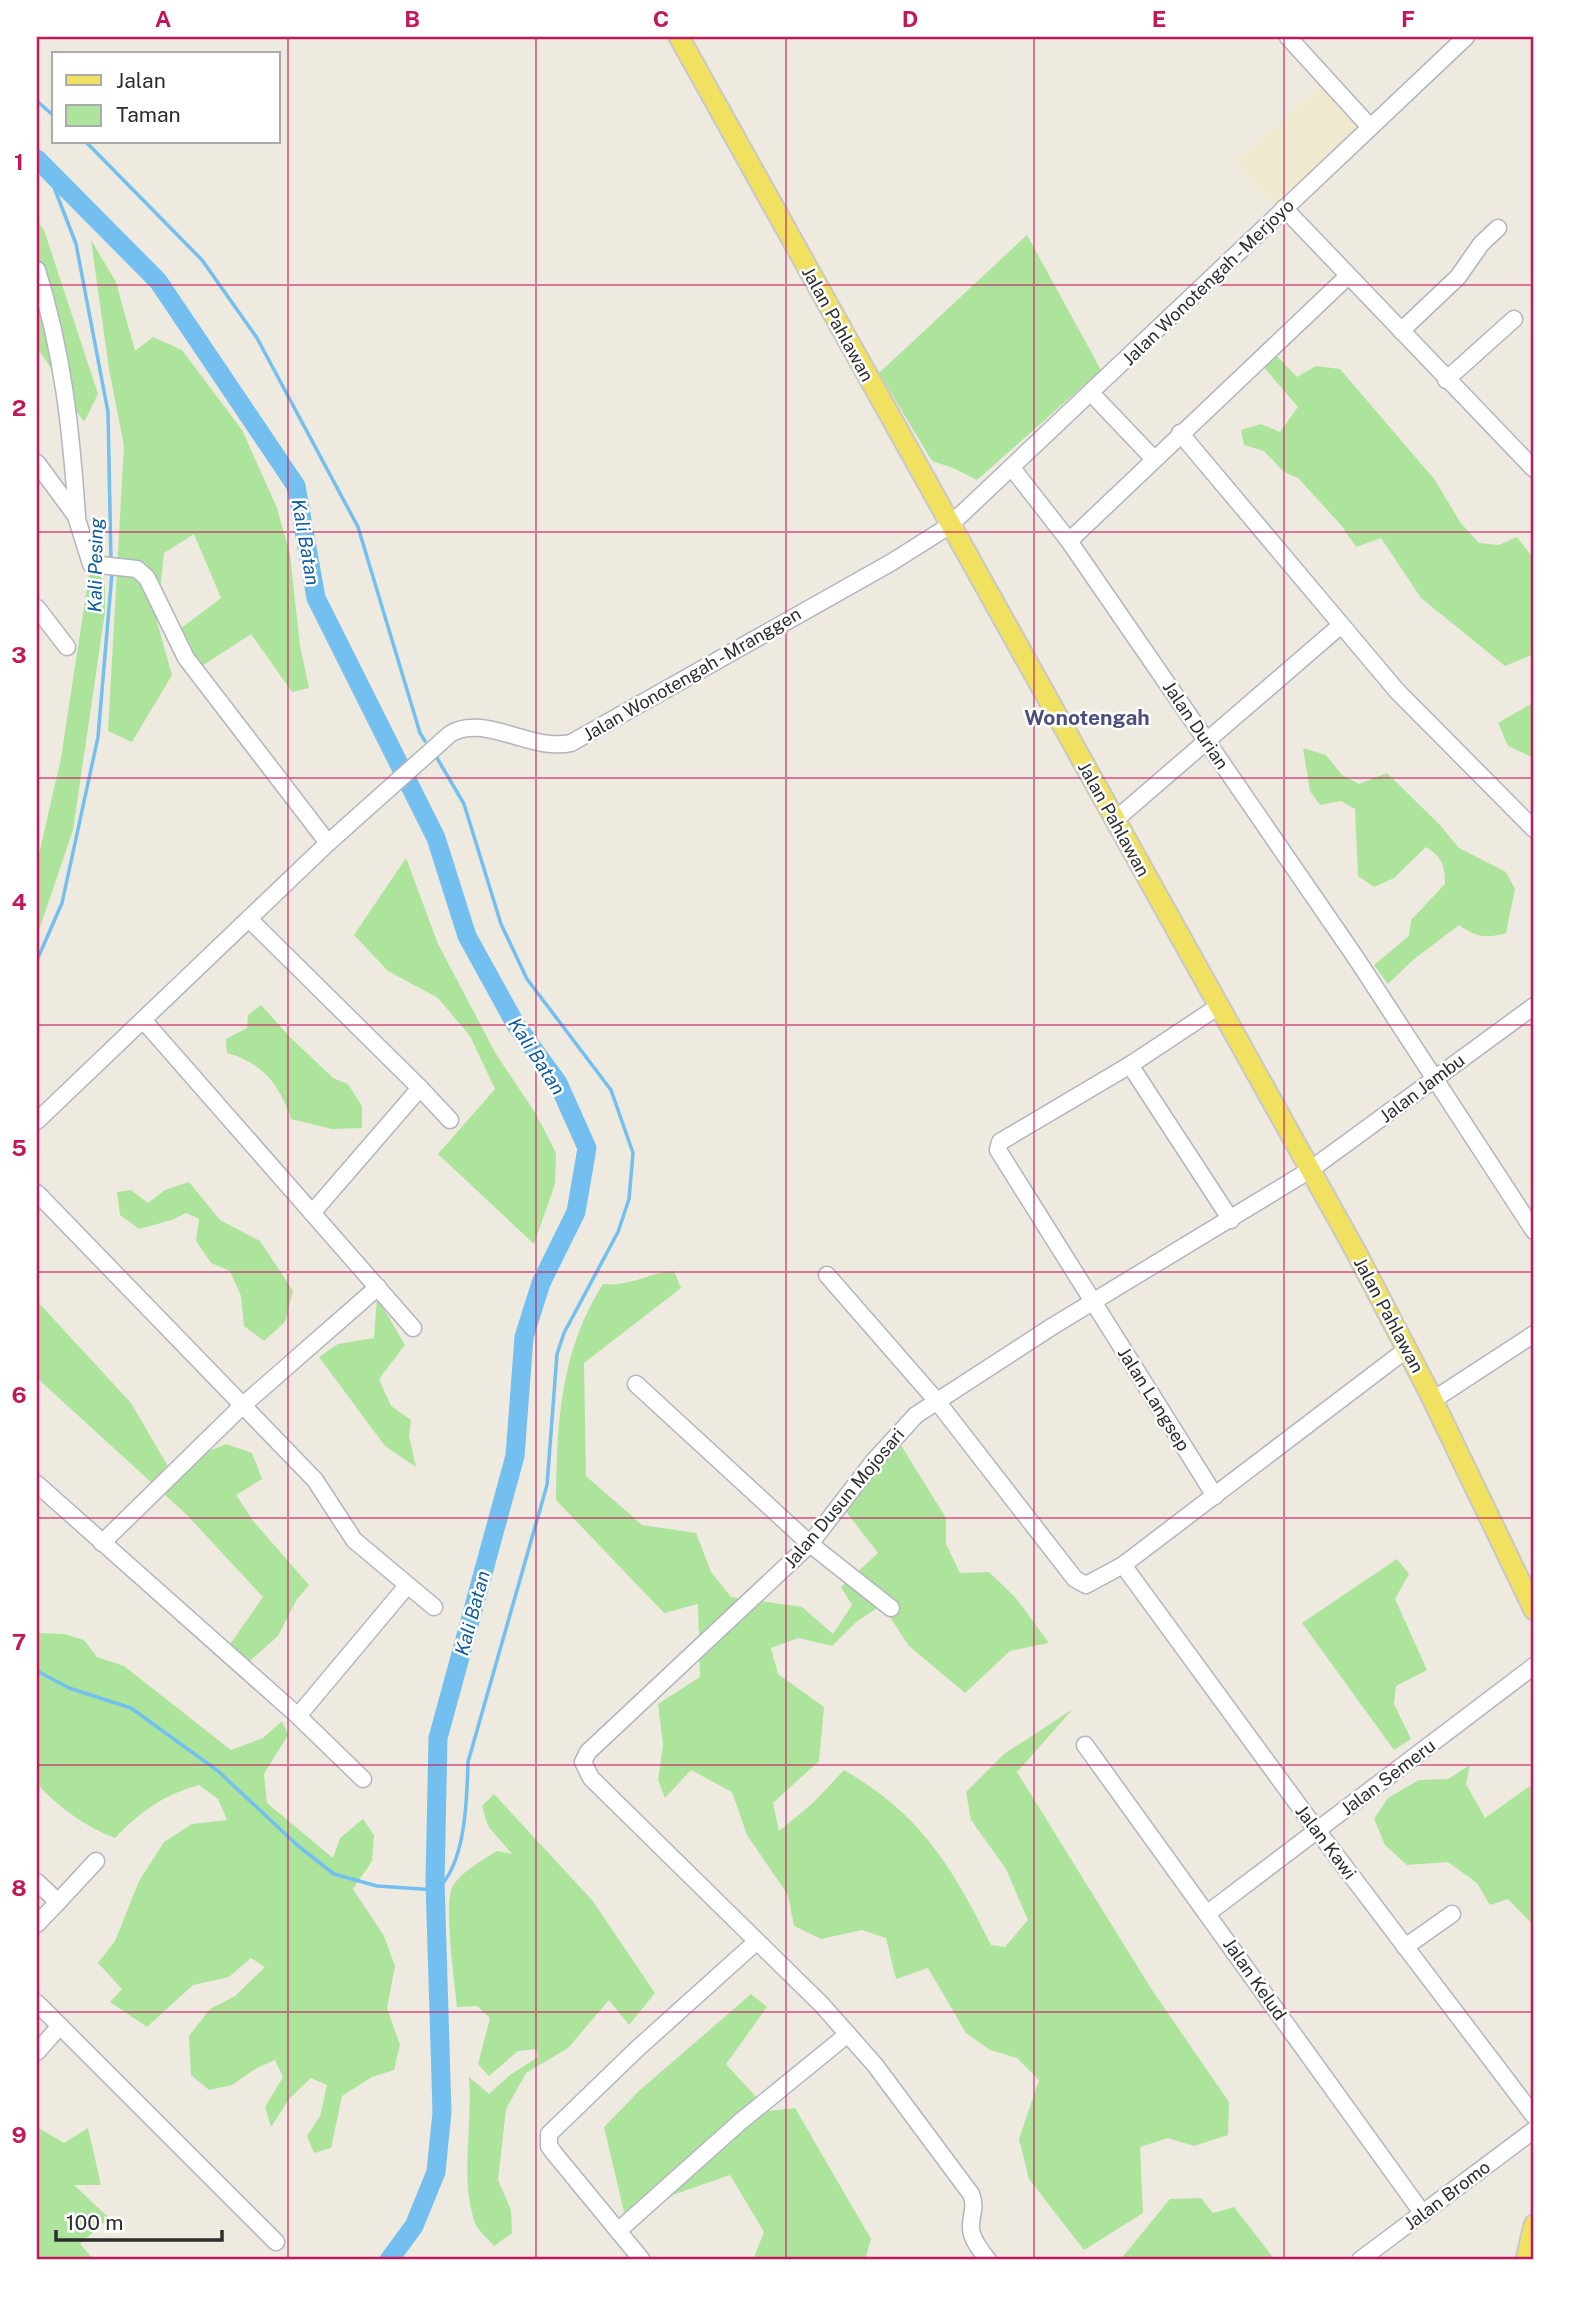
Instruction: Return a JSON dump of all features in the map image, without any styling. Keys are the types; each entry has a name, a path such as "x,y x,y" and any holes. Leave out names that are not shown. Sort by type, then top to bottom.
{"main road":[{"name":"Jalan Pahlawan","path":"679,37 1310,1170 1433,1400 1534,1610"},
{"path":"1527,2260 1534,2225"}],"street":[{"path":"1288,37 1370,127"},
{"name":"Jalan Wonotengah - Merjoyo","path":"949,526 1465,37"},
{"path":"1284,208 1534,469"},
{"path":"1401,331 1458,278 1480,244 1497,228"},
{"path":"37,270 56,330 72,442 78,520 91,564 131,568 147,578 186,658 328,843"},
{"path":"1069,541 1153,458 1348,276"},
{"path":"1446,380 1514,319"},
{"path":"1091,394 1153,458"},
{"path":"1180,433 1397,691 1534,829"},
{"path":"37,463 78,520"},
{"name":"Jalan Durian","path":"1012,468 1069,541 1356,958 1534,1231"},
{"name":"Jalan Wonotengah - Mranggen","path":"37,1121 328,843 442,740 466,727 479,727 546,744 571,743 892,562 949,526"},
{"path":"37,608 68,647"},
{"path":"1115,820 1340,626"},
{"path":"249,919 450,1120"},
{"path":"1219,1006 1130,1065 1231,1220"},
{"name":"Jalan Jambu","path":"1310,1170 1534,1006"},
{"path":"144,1021 413,1328"},
{"name":"Jalan Langsep","path":"1130,1065 999,1145 998,1150 1215,1496"},
{"path":"312,1213 420,1088"},
{"name":"Jalan Dusun Mojosari","path":"756,1942 591,1778 583,1762 587,1754 810,1544 895,1436 936,1400 1310,1170"},
{"path":"37,1193 315,1480 354,1540 406,1587 434,1607"},
{"path":"827,1275 936,1400 1075,1579 1082,1584 1092,1583 1123,1565 1407,1349"},
{"path":"102,1543 242,1406 378,1287"},
{"path":"1433,1400 1534,1334"},
{"path":"636,1384 810,1544 891,1608"},
{"path":"37,1484 298,1716 363,1779"},
{"name":"Jalan Kawi","path":"1123,1565 1316,1829 1534,2116"},
{"path":"298,1716 406,1587"},
{"name":"Jalan Semeru","path":"1208,1913 1534,1666"},
{"name":"Jalan Kelud","path":"1085,1745 1423,2214"},
{"path":"37,1924 96,1861"},
{"path":"37,1882 58,1902"},
{"path":"1405,1947 1452,1914"},
{"path":"642,2260 554,2153 549,2146 549,2134 637,2049 756,1942 848,2034 966,2185 975,2203 971,2228 973,2236 988,2260"},
{"path":"37,2003 276,2242"},
{"path":"37,2052 60,2026"},
{"path":"618,2231 740,2122 848,2034"},
{"name":"Jalan Bromo","path":"1360,2260 1534,2130"}],"shaded area":[{"path":"1324,83 1363,126 1275,207 1235,162"}],"green space":[{"path":"37,220 44,230 98,394 84,422 37,349"},
{"path":"1027,235 1101,370 977,480 932,461 879,373"},
{"path":"91,240 116,282 135,351 153,337 182,350 242,430 277,508 290,554 300,646 309,688 292,692 251,634 199,668 176,632 221,598 194,534 164,553 157,622 172,675 132,742 108,731 124,446 109,369"},
{"path":"1276,355 1297,377 1316,366 1340,369 1435,480 1460,522 1479,543 1499,545 1517,537 1534,559 1534,654 1505,666 1421,598 1381,538 1356,547 1341,525 1298,478 1284,472 1264,451 1244,445 1241,430 1261,424 1280,432 1298,407 1262,365"},
{"path":"98,571 105,585 105,612 73,830 37,936 37,863 61,758 89,575"},
{"path":"1534,702 1534,758 1508,746 1498,723"},
{"path":"1303,748 1326,755 1342,775 1359,784 1387,773 1440,825 1459,848 1506,872 1515,889 1506,933 1481,936 1459,925 1413,960 1388,984 1374,965 1409,936 1411,920 1445,884 1443,867 1436,854 1426,847 1394,878 1374,887 1358,876 1355,809 1341,801 1320,805 1310,791"},
{"path":"406,858 438,944 496,1054 536,1114 556,1153 555,1184 534,1244 438,1154 495,1089 470,1036 438,998 388,971 354,935"},
{"path":"261,1005 333,1078 348,1084 362,1106 362,1128 332,1129 291,1119 281,1095 268,1077 240,1057 227,1053 226,1039 247,1028 248,1015"},
{"path":"189,1182 220,1220 260,1241 293,1291 285,1322 264,1341 244,1326 241,1296 230,1271 211,1263 196,1241 199,1219 186,1213 172,1220 139,1229 120,1215 117,1192 131,1190 148,1203 165,1190"},
{"path":"674,1271 681,1288 584,1363 586,1476 642,1525 696,1533 711,1572 731,1597 802,1607 833,1634 852,1605 841,1587 878,1553 841,1505 899,1442 946,1518 946,1544 960,1573 989,1572 1015,1597 1049,1643 1010,1651 965,1693 909,1646 882,1605 856,1622 832,1646 798,1638 771,1648 778,1674 824,1707 819,1761 773,1803 779,1831 814,1802 844,1770 871,1787 915,1825 948,1867 991,1945 1005,1947 1028,1920 1006,1869 971,1820 966,1792 1004,1754 1073,1709 1017,1772 1152,1990 1229,2102 1228,2135 1194,2146 1168,2138 1140,2147 1143,2213 1084,2250 1029,2179 1019,2139 1039,2080 1017,2058 990,2050 966,2033 928,1968 896,1979 886,1938 862,1930 821,1939 794,1926 788,1895 747,1835 732,1792 691,1770 665,1798 658,1780 663,1745 658,1704 700,1677 698,1604 664,1613 556,1500 564,1388 569,1362 589,1310 603,1284 621,1284"},
{"path":"377,1297 405,1345 379,1379 391,1406 411,1420 409,1436 416,1467 385,1446 319,1357 338,1344 374,1338"},
{"path":"37,1301 131,1403 169,1468 226,1444 252,1453 262,1479 236,1495 254,1522 309,1585 297,1599 278,1636 243,1667 226,1650 263,1597 187,1515 37,1378"},
{"path":"1397,1559 1409,1574 1395,1599 1427,1670 1396,1686 1394,1704 1411,1739 1394,1750 1302,1623"},
{"path":"37,1633 64,1634 84,1640 97,1657 124,1666 231,1750 263,1738 282,1721 288,1735 264,1774 267,1803 333,1858 340,1838 363,1819 374,1835 372,1861 353,1889 384,1936 395,1966 387,2008 400,2045 394,2070 372,2077 342,2096 331,2148 314,2153 307,2136 320,2116 327,2085 311,2078 289,2099 271,2127 265,2107 283,2077 275,2060 255,2069 232,2085 209,2090 191,2075 189,2036 210,2009 235,1996 265,1967 251,1958 229,1977 193,1985 147,2027 110,2002 122,1989 98,1963 115,1941 139,1881 164,1842 192,1824 227,1820 218,1799 199,1785 153,1805 115,1838 83,1822 45,1792 37,1784"},
{"path":"1470,1765 1466,1784 1485,1818 1530,1786 1534,1821 1534,1926 1508,1899 1490,1905 1477,1883 1448,1862 1407,1865 1385,1845 1374,1819 1388,1798 1419,1780 1448,1779"},
{"path":"494,1794 592,1900 655,1993 629,2025 609,2000 568,2048 526,2073 506,2109 498,2180 511,2210 512,2233 494,2246 475,2223 470,2203 467,2167 469,2077 489,2094 510,2075 538,2057 537,2049 518,2051 489,2076 478,2064 490,2018 477,2006 457,2007 449,1908 453,1886 467,1871 497,1851 512,1854 488,1826 482,1806"},
{"path":"751,1994 767,2007 726,2064 769,2111 795,2108 871,2239 865,2260 753,2260 764,2232 730,2175 624,2212 604,2127 639,2091"},
{"path":"37,2127 64,2143 88,2128 101,2185 74,2185 109,2218 80,2244 94,2260 37,2260"},
{"path":"1201,2198 1213,2213 1234,2207 1275,2260 1120,2260 1170,2199"}],"waterway":[{"path":"37,101 52,114"},
{"path":"88,144 202,260 257,338 358,527 420,733 425,741"},
{"name":"Kali Batan","path":"37,159 158,281 296,486 316,598 436,838 467,936 516,1025 558,1083 587,1148 576,1212 541,1283 524,1337 515,1456 438,1738 435,1881 442,2112 436,2172 414,2226 389,2260"},
{"name":"Kali Pesing","path":"47,169 76,244 108,412 111,561"},
{"name":"Kali Pesing","path":"37,960 62,903 98,737 112,573"},
{"path":"37,1671 69,1688 131,1708 218,1771 297,1845 334,1874 377,1886 436,1890 454,1865 463,1830 468,1762 547,1485 557,1354 564,1333 618,1232 629,1199 633,1153 611,1090 527,979 501,924 464,804 437,758"}],"district":[{"name":"Wonotengah","path":"1087,717"}]}
